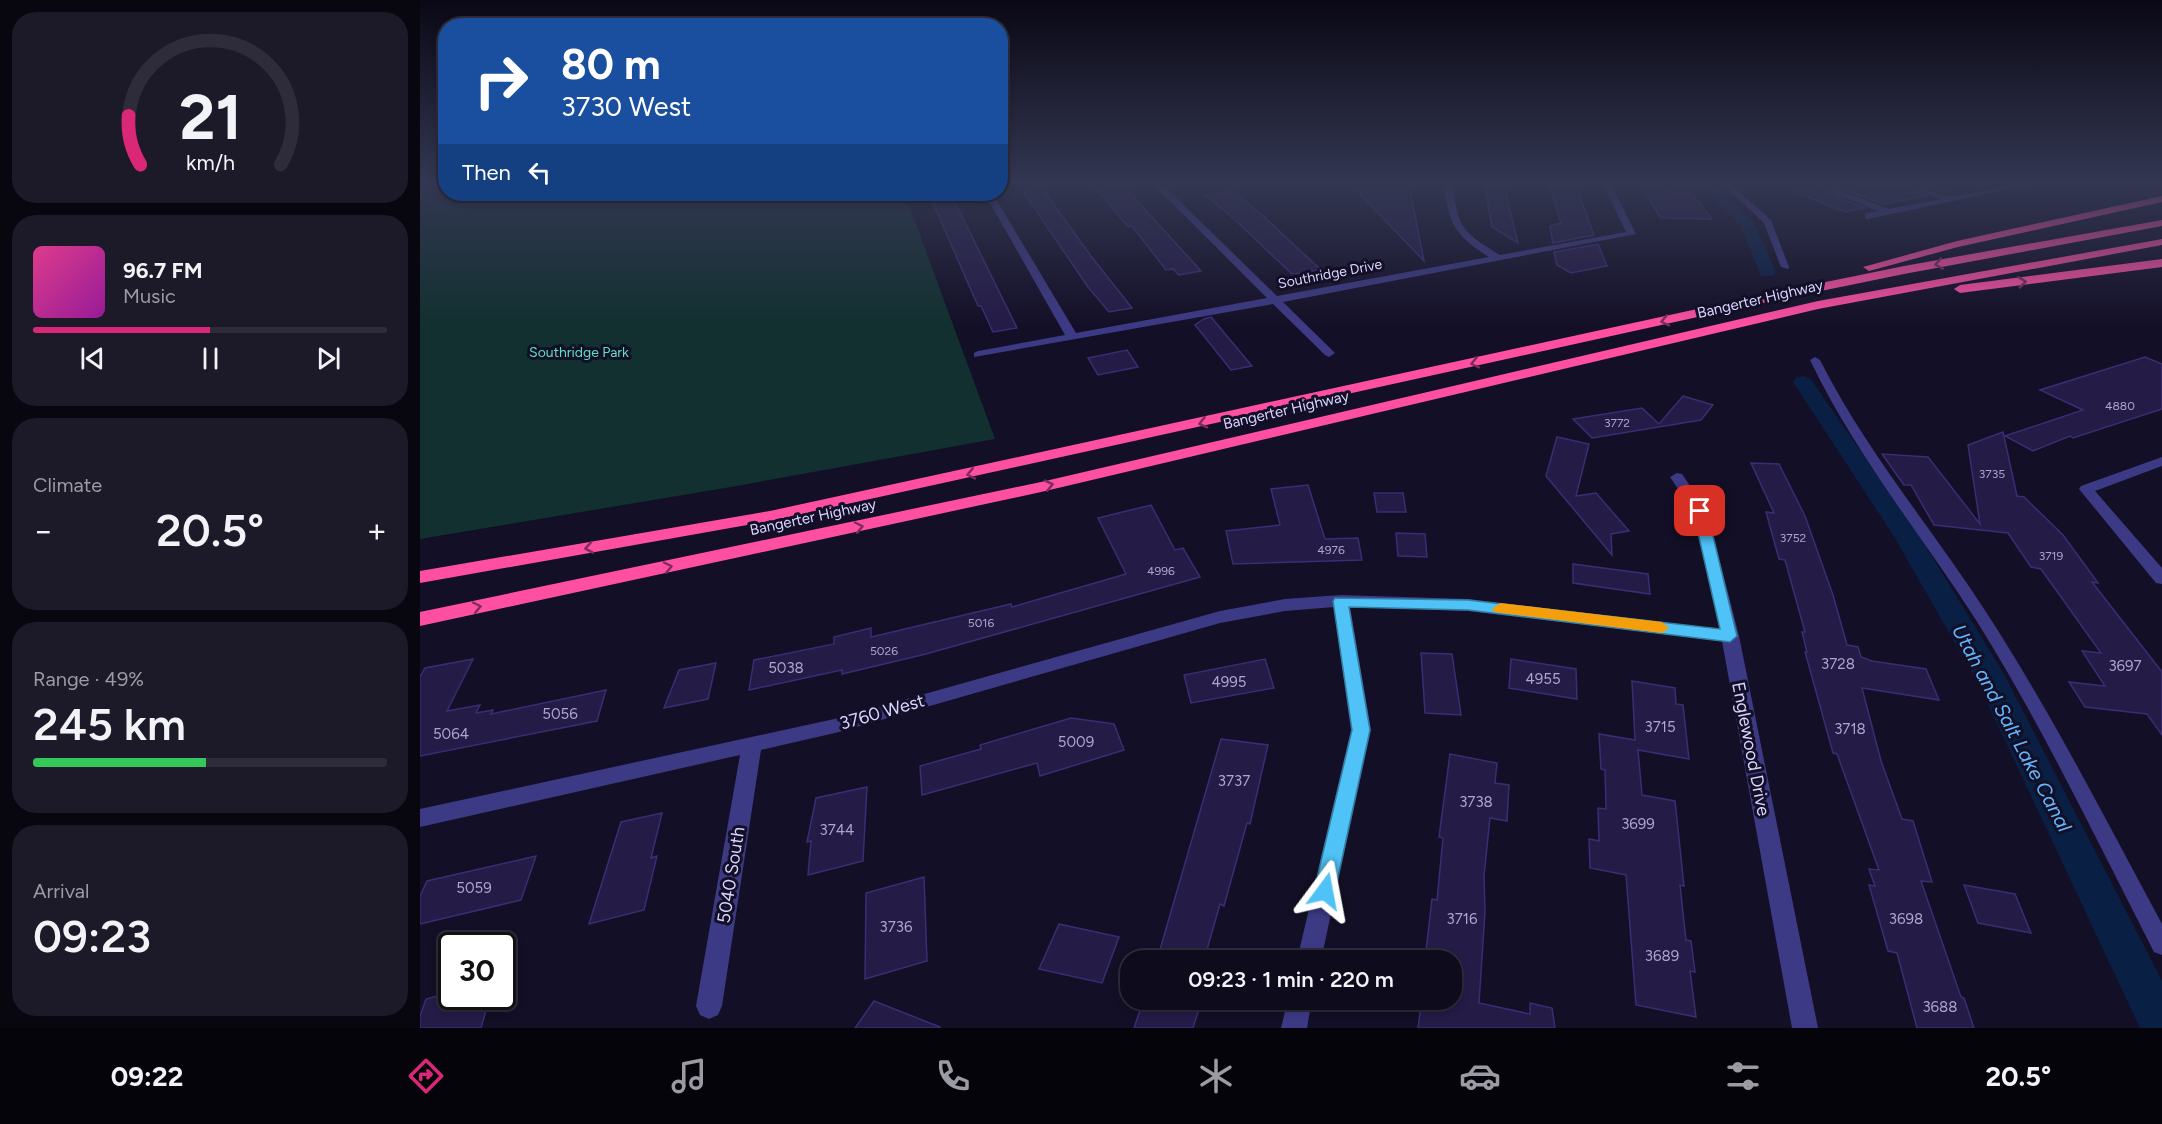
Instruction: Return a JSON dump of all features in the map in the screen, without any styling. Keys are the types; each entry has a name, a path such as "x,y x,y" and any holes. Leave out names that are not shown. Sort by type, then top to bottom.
{"highway":[{"path":"1743,303 1923,252 2022,230"},
{"name":"Bangerter Highway","path":"420,577 770,516 1743,303 1904,270 2128,230"},
{"name":"Bangerter Highway","path":"420,619 1041,487 1818,305 2162,242"},
{"path":"1818,305 2162,263"}],"street":[{"path":"1010,230 1072,337"},
{"path":"1204,230 1329,353"},
{"path":"1460,230 1497,258"},
{"name":"Southridge Drive","path":"978,355 1631,234 1629,230"},
{"path":"2162,461 2086,489 2162,579"},
{"name":"Englewood Drive","path":"1677,477 1700,511 1730,636 1805,1028"},
{"path":"1311,950 1361,730 1341,601"},
{"name":"3760 West","path":"420,818 839,725 1220,617 1285,605 1341,601 1468,605 1730,636"},
{"name":"5040 South","path":"709,1006 752,744"},
{"path":"1294,1028 1298,1010"}],"lane":[{"path":"1771,230 1785,267"},
{"path":"1815,360 1833,399 1856,439 1987,627 2041,718 2162,945"}],"green space":[{"name":"Southridge Park","path":"420,230 918,230 995,439 731,487 420,539"}],"building":[{"path":"945,230 969,230 1017,328 993,332 981,306 978,306"},
{"path":"1049,230 1072,230 1132,308 1109,312 1088,287"},
{"path":"1135,230 1164,230 1201,271 1179,275 1173,269 1166,270"},
{"path":"1246,230 1278,230 1321,270 1292,274"},
{"path":"1394,230 1418,230 1424,261"},
{"path":"1497,230 1515,230 1518,243"},
{"path":"1551,230 1592,230 1594,235 1553,243"},
{"path":"1598,244 1607,266 1571,273 1557,265 1554,252"},
{"path":"1211,317 1252,366 1231,370 1195,325"},
{"path":"1127,350 1138,367 1098,375 1088,358"},
{"path":"2145,357 2162,364 2162,409 2073,438 2070,436 2033,451 2005,436 2083,410 2040,390"},
{"path":"1683,396 1713,405 1701,420 1592,438 1573,419 1642,408 1659,424"},
{"path":"2003,432 2017,496 2024,497 2063,535 2098,583 2092,582 2162,672 2162,735 2147,714 2085,707 2069,682 2105,686 2082,651 2101,653 2041,569 2031,567 2008,533 1934,525 1911,485 1904,485 1882,454 1928,457 1980,524 1968,445"},
{"path":"1557,437 1589,444 1576,496 1596,493 1629,531 1611,534 1612,555 1546,476"},
{"path":"1751,463 1779,464 1805,516 1833,595 1847,645 1858,647 1861,657 1872,661 1926,669 1939,700 1862,688 1881,761 1902,819 1913,821 1932,882 1921,881 1974,1028 1917,1028 1897,953 1888,951 1869,885 1875,886 1869,869 1879,870 1837,754 1833,753 1805,652 1807,652 1802,632 1805,632 1785,560 1779,559 1766,512 1774,513"},
{"path":"1308,485 1325,539 1358,538 1362,560 1233,564 1226,531 1280,525 1271,489"},
{"path":"1374,493 1403,493 1406,512 1377,512"},
{"path":"1151,505 1175,550 1183,548 1200,577 926,654 842,674 842,670 749,690 754,660 834,644 834,637 871,628 871,637 1011,604 1012,607 1126,574 1098,518"},
{"path":"1396,533 1425,534 1427,557 1398,556"},
{"path":"1573,564 1648,574 1650,594 1573,583"},
{"path":"1421,653 1452,654 1461,715 1425,713"},
{"path":"473,659 447,711 480,705 476,713 493,710 491,714 606,690 597,721 420,756 420,677 425,668"},
{"path":"1265,659 1274,688 1191,703 1184,675"},
{"path":"1511,659 1576,669 1577,699 1509,688"},
{"path":"716,663 708,699 664,708 679,670"},
{"path":"1632,681 1675,688 1676,704 1683,705 1689,759 1638,750 1642,795 1675,801 1684,886 1680,885 1686,940 1691,941 1695,972 1690,971 1696,1017 1636,1005 1626,875 1590,868 1589,839 1599,841 1598,808 1606,809 1605,770 1601,769 1599,734 1635,740"},
{"path":"1071,718 1114,724 1124,750 1040,776 1037,763 922,795 920,766 981,749 980,745"},
{"path":"1221,739 1268,745 1250,824 1247,823 1224,906 1220,904 1207,950 1160,950"},
{"path":"1450,754 1497,763 1495,783 1509,785 1507,821 1490,818 1484,876 1485,911 1479,1003 1530,1014 1530,1003 1552,1008 1555,1028 1418,1028 1420,1010 1462,1010 1462,950 1426,950 1432,899 1437,900 1443,838 1439,837"},
{"path":"867,787 863,861 808,875 811,841 807,842 816,798"},
{"path":"662,813 651,858 657,856 644,910 589,924 621,822"},
{"path":"536,856 521,900 420,924 420,896 427,881"},
{"path":"924,877 927,961 865,979 866,893"},
{"path":"1964,885 2015,894 2031,933 1978,923"},
{"path":"1059,924 1119,937 1102,983 1039,969"},
{"path":"438,996 438,1010 486,1010 481,1028 420,1028 420,1016 426,999"},
{"path":"874,1001 940,1027 855,1028"},
{"path":"1140,1010 1199,1010 1193,1028 1134,1028"}],"waterway":[{"name":"Utah and Salt Lake Canal","path":"1750,230 1767,272"},
{"name":"Utah and Salt Lake Canal","path":"1803,382 1906,535 1993,682 2162,1026"}],"slow traffic":[{"path":"1500,609 1662,628"}],"route":[{"path":"1325,891 1361,730 1341,601 1468,605 1730,636 1700,511"}]}
